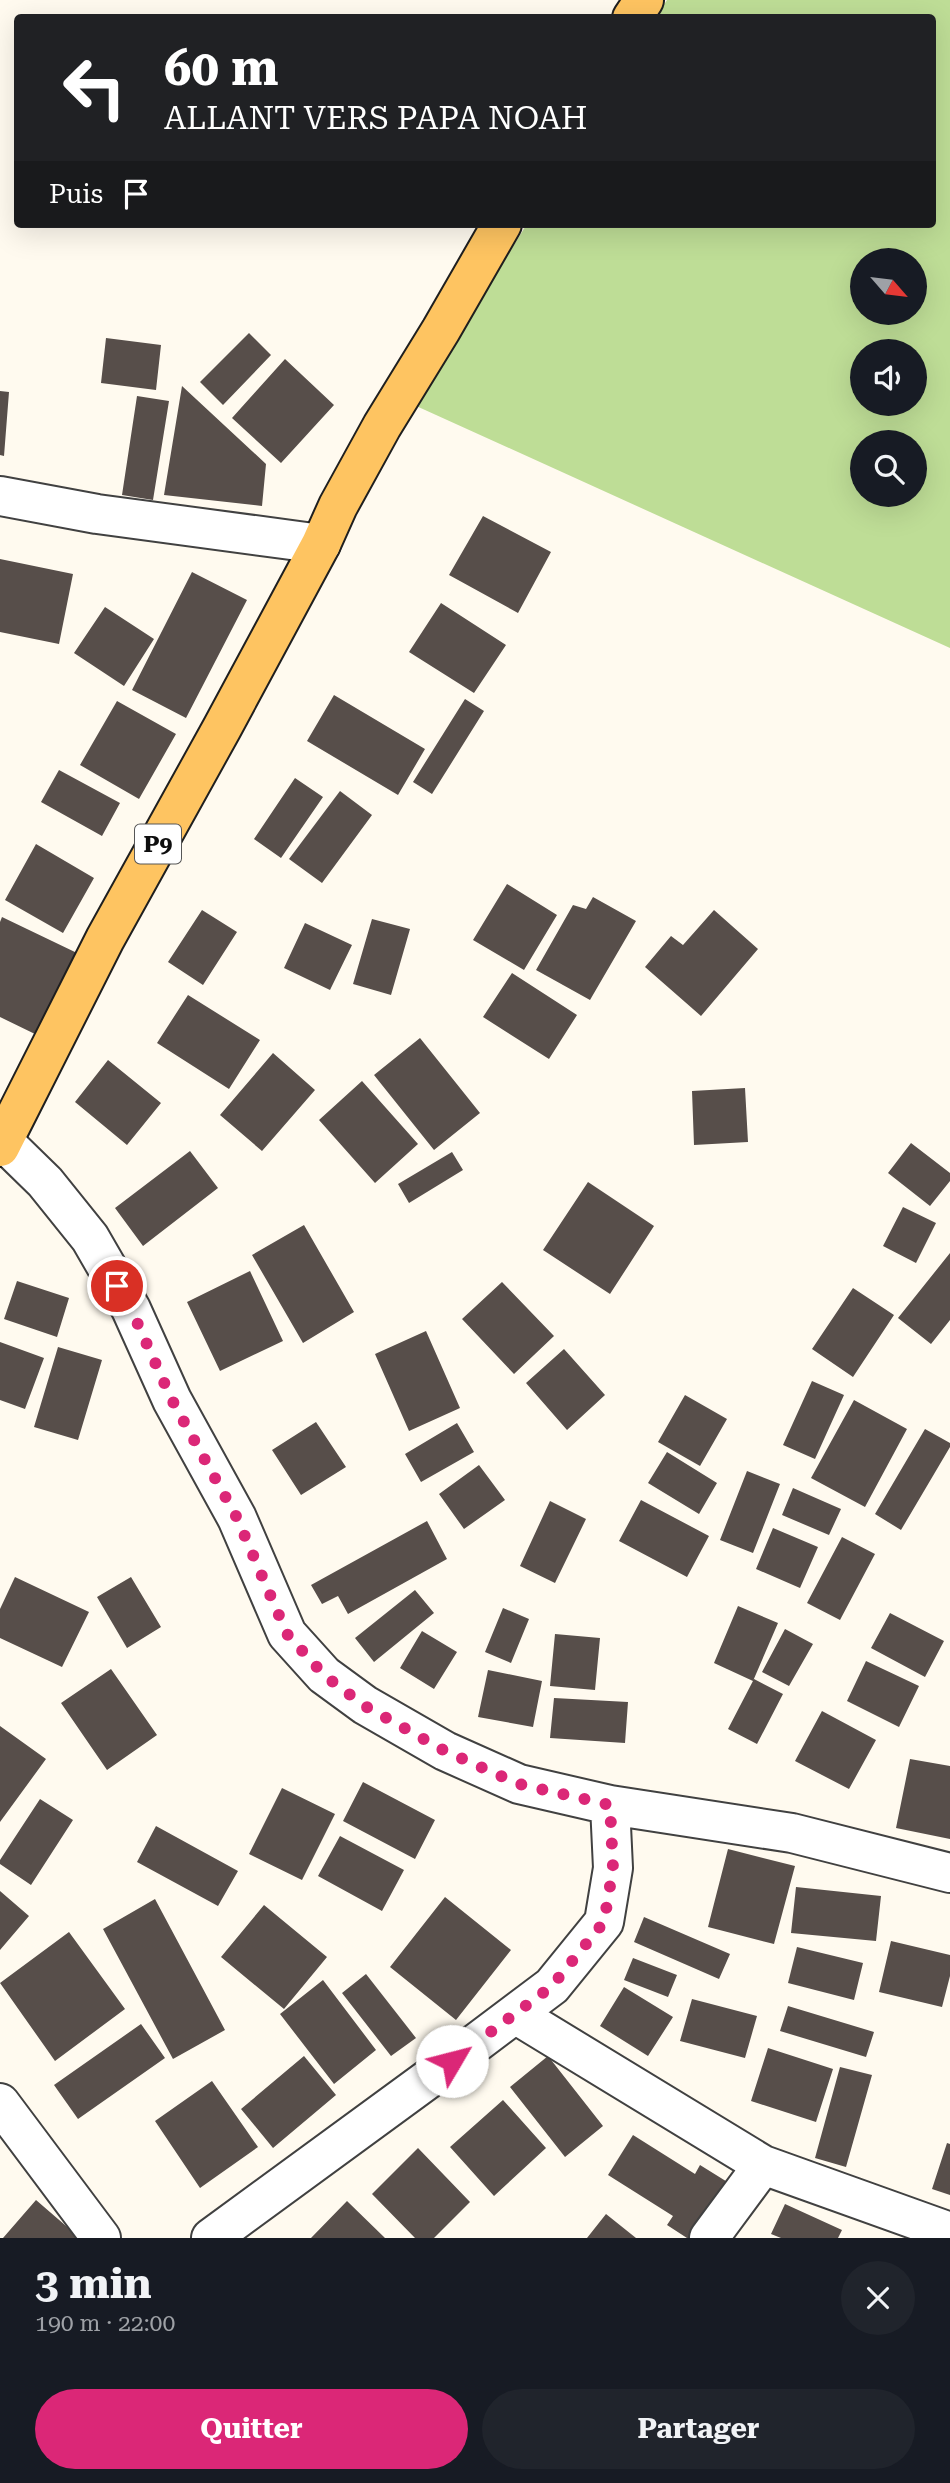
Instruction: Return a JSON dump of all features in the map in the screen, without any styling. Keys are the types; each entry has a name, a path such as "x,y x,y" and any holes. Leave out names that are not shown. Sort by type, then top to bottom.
{"main road":[{"name":"P9","path":"2,1144 105,939 222,728 321,544 338,506 382,426 500,228"}],"street":[{"path":"0,496 97,514 321,544"},
{"path":"2,1144 46,1182 90,1238 131,1309 172,1400 237,1518 287,1634 324,1675 365,1706 445,1751 519,1784 610,1805 792,1833 950,1873"},
{"path":"228,2234 552,1986 604,1922 613,1868 610,1805"},
{"path":"515,2014 763,2165 950,2232"},
{"path":"0,2103 101,2238"},
{"path":"709,2238 763,2165"}],"green space":[{"path":"667,0 950,0 950,648 414,405 525,228 936,228 936,14 658,14"}],"building":[{"path":"249,333 271,355 223,405 200,382"},
{"path":"106,338 161,345 156,390 101,383"},
{"path":"285,359 334,405 281,463 232,418"},
{"path":"182,386 266,464 262,506 164,495"},
{"path":"0,391 9,392 4,456 0,455"},
{"path":"137,396 169,401 153,500 122,495"},
{"path":"483,516 551,552 518,613 449,575"},
{"path":"0,559 73,574 59,644 0,632"},
{"path":"192,572 247,600 186,718 132,690"},
{"path":"441,603 506,645 474,693 409,652"},
{"path":"105,607 154,639 124,686 74,653"},
{"path":"334,695 425,749 398,795 307,741"},
{"path":"465,699 484,711 432,794 413,782"},
{"path":"117,701 176,734 139,799 80,765"},
{"path":"59,770 120,803 102,836 41,802"},
{"path":"295,778 323,797 281,858 254,839"},
{"path":"340,791 372,815 322,883 289,859"},
{"path":"36,844 94,878 63,933 5,900"},
{"path":"507,884 557,915 524,970 473,940"},
{"path":"593,897 636,921 590,1000 536,970 573,905 586,909"},
{"path":"202,910 237,932 203,985 168,962"},
{"path":"714,910 758,949 701,1016 645,967 671,936 683,945"},
{"path":"2,917 77,953 37,1035 0,1017"},
{"path":"372,919 410,929 391,995 353,984"},
{"path":"305,923 352,945 330,990 284,968"},
{"path":"512,973 577,1015 549,1059 483,1017"},
{"path":"188,995 260,1040 229,1089 157,1043"},
{"path":"420,1038 480,1113 434,1150 374,1075"},
{"path":"273,1053 315,1090 262,1151 220,1115"},
{"path":"108,1060 161,1103 127,1145 75,1102"},
{"path":"362,1081 418,1144 375,1183 319,1120"},
{"path":"745,1088 748,1142 694,1145 692,1091"},
{"path":"911,1143 950,1173 950,1181 930,1206 888,1173"},
{"path":"190,1151 218,1188 143,1246 115,1208"},
{"path":"452,1152 463,1170 409,1203 398,1184"},
{"path":"588,1182 654,1226 610,1294 543,1250"},
{"path":"903,1207 936,1223 916,1263 883,1246"},
{"path":"304,1225 354,1312 303,1343 252,1255"},
{"path":"950,1253 950,1320 931,1344 898,1318"},
{"path":"250,1271 283,1341 220,1371 187,1302"},
{"path":"17,1281 69,1298 57,1337 4,1319"},
{"path":"502,1282 554,1336 514,1374 462,1319"},
{"path":"853,1288 894,1315 853,1377 812,1349"},
{"path":"426,1331 460,1408 409,1431 375,1354"},
{"path":"0,1342 44,1358 25,1409 0,1400"},
{"path":"58,1347 102,1360 78,1440 34,1427"},
{"path":"564,1349 605,1395 567,1430 526,1383"},
{"path":"812,1381 844,1395 815,1459 783,1445"},
{"path":"685,1395 727,1419 700,1466 658,1442"},
{"path":"854,1400 907,1429 865,1507 811,1478"},
{"path":"316,1422 346,1467 301,1495 272,1450"},
{"path":"457,1423 474,1452 421,1482 405,1454"},
{"path":"925,1429 950,1443 950,1447 901,1530 875,1514"},
{"path":"667,1452 717,1483 699,1514 648,1483"},
{"path":"479,1465 505,1500 464,1529 439,1494"},
{"path":"747,1471 780,1484 753,1553 720,1540"},
{"path":"793,1488 841,1509 829,1535 782,1515"},
{"path":"641,1500 709,1536 687,1577 619,1541"},
{"path":"550,1501 586,1519 555,1583 520,1566"},
{"path":"427,1521 447,1559 348,1614 338,1596 322,1604 311,1585"},
{"path":"773,1528 818,1547 800,1588 756,1569"},
{"path":"842,1537 875,1554 840,1620 807,1603"},
{"path":"15,1577 89,1612 62,1667 0,1638 0,1609"},
{"path":"131,1577 161,1627 127,1648 97,1597"},
{"path":"415,1590 434,1613 374,1662 355,1638"},
{"path":"738,1606 778,1623 753,1681 714,1663"},
{"path":"503,1608 529,1619 511,1663 485,1652"},
{"path":"890,1613 944,1641 925,1677 871,1648"},
{"path":"785,1629 813,1644 789,1686 762,1672"},
{"path":"422,1631 457,1652 434,1689 400,1668"},
{"path":"555,1634 600,1638 595,1690 550,1686"},
{"path":"866,1661 919,1686 899,1727 847,1701"},
{"path":"111,1669 157,1735 107,1770 61,1703"},
{"path":"488,1670 542,1681 533,1727 478,1717"},
{"path":"754,1679 783,1694 757,1744 728,1729"},
{"path":"554,1698 628,1702 625,1743 550,1738"},
{"path":"822,1711 876,1740 849,1789 795,1761"},
{"path":"0,1726 46,1759 0,1822"},
{"path":"910,1759 950,1766 950,1839 896,1828"},
{"path":"363,1782 435,1820 415,1859 343,1821"},
{"path":"282,1788 335,1814 302,1880 249,1854"},
{"path":"40,1799 73,1820 31,1885 0,1864 0,1860"},
{"path":"156,1826 238,1871 218,1906 137,1862"},
{"path":"340,1836 404,1870 382,1911 318,1876"},
{"path":"728,1849 795,1866 774,1944 708,1927"},
{"path":"796,1887 881,1896 876,1941 791,1933"},
{"path":"0,1891 29,1916 0,1950"},
{"path":"445,1897 511,1950 456,2020 390,1967"},
{"path":"155,1899 225,2030 173,2059 103,1929"},
{"path":"264,1905 327,1957 284,2009 221,1957"},
{"path":"644,1917 730,1954 719,1979 634,1942"},
{"path":"69,1932 125,2009 55,2061 0,1983"},
{"path":"891,1941 950,1955 950,1976 942,2007 879,1992"},
{"path":"797,1947 863,1963 854,2000 788,1983"},
{"path":"633,1958 677,1975 668,1997 624,1980"},
{"path":"366,1974 416,2038 391,2056 342,1993"},
{"path":"323,1980 376,2050 334,2084 280,2014"},
{"path":"624,1987 673,2017 648,2056 600,2026"},
{"path":"692,1999 757,2016 745,2058 680,2041"},
{"path":"788,2006 874,2032 866,2057 780,2031"},
{"path":"141,2024 165,2058 78,2119 54,2085"},
{"path":"768,2048 833,2069 816,2122 751,2101"},
{"path":"304,2056 336,2095 273,2148 241,2109"},
{"path":"548,2056 603,2126 565,2157 510,2087"},
{"path":"840,2067 872,2075 846,2167 815,2158"},
{"path":"212,2081 258,2147 200,2188 155,2121"},
{"path":"503,2100 546,2148 494,2196 450,2147"},
{"path":"633,2135 695,2174 700,2165 737,2188 706,2238 687,2238 667,2225 673,2216 608,2175"},
{"path":"947,2143 950,2144 950,2195 932,2189"},
{"path":"418,2148 470,2202 434,2238 415,2238 372,2194"},
{"path":"36,2200 80,2238 3,2238"},
{"path":"347,2201 385,2238 311,2238"},
{"path":"785,2204 842,2230 838,2238 781,2238 771,2234"},
{"path":"606,2214 636,2238 587,2238"}],"route":[{"path":"117,1286 131,1309 172,1400 237,1518 287,1634 324,1675 365,1706 445,1751 519,1784 610,1805 613,1868 604,1922 552,1986 452,2061"}]}
